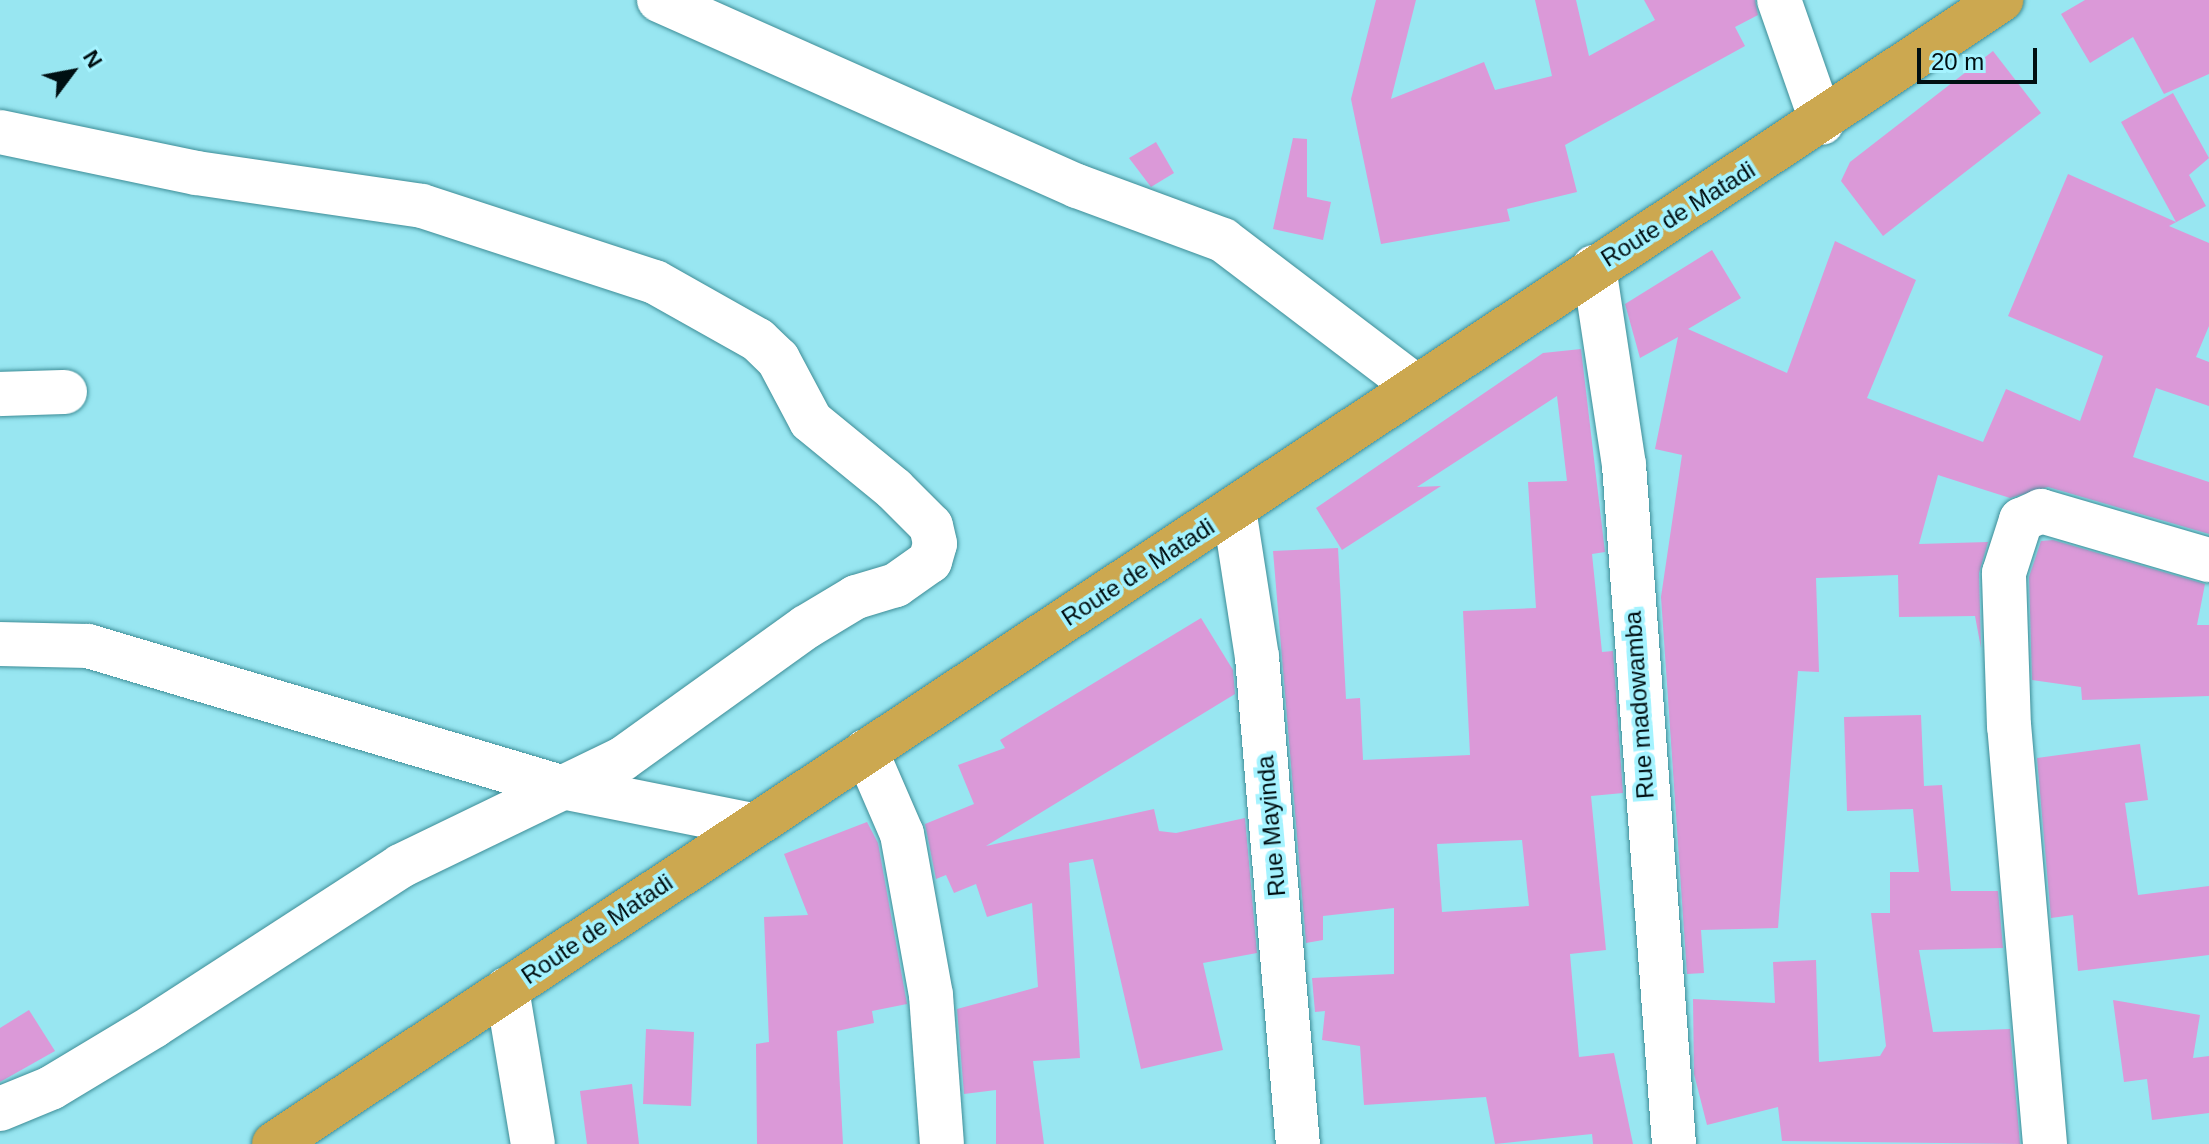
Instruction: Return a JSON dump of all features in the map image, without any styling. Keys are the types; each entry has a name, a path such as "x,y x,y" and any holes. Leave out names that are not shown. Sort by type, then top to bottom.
{"highway":[{"name":"Route de Matadi","path":"274,1144 1234,509 1414,385 1822,123 2001,0"}],"street":[{"path":"659,0 1077,186 1223,240 1414,385"},
{"path":"1779,0 1822,123"},
{"path":"0,132 196,173 422,206 655,282 758,340 778,359 811,421 931,526 930,561 806,627 714,699 622,759 401,866 154,1026 51,1088 0,1109"},
{"name":"Rue madowamba","path":"1594,267 1624,465 1674,1144"},
{"path":"0,394 65,392"},
{"name":"Rue Mayinda","path":"1234,509 1257,657 1298,1144"},
{"path":"2045,1144 2009,727 2004,573 2021,520 2041,511 2209,560"},
{"path":"0,644 88,646 562,787 753,825"},
{"path":"866,751 902,834 931,995 942,1144"},
{"path":"507,989 533,1144"}],"building":[{"path":"1376,0 1416,0 1391,99 1484,62 1495,90 1552,76 1535,0 1576,0 1589,56 1655,20 1644,0 1755,0 1758,15 1735,27 1745,46 1565,145 1577,192 1507,209 1510,221 1381,244 1351,99"},
{"path":"2085,0 2209,0 2209,74 2164,94 2133,37 2090,63 2061,14"},
{"path":"1993,51 2041,113 1883,236 1841,181 1850,162"},
{"path":"2173,93 2209,158 2189,175 2206,206 2169,226 2209,243 2209,326 2196,357 2209,362 2209,406 2156,388 2133,457 2209,482 2209,534 2048,487 2010,498 1938,475 1919,544 1988,542 1979,573 1981,648 1975,616 1899,617 1898,575 1816,578 1819,672 1798,671 1778,928 1701,930 1704,973 1687,974 1661,597 1682,455 1655,449 1678,337 1640,358 1625,304 1712,250 1741,298 1688,329 1787,373 1835,241 1916,280 1867,398 1983,442 2006,389 2080,421 2103,356 2008,316 2068,174 2176,222 2121,122"},
{"path":"1293,138 1307,139 1307,197 1331,202 1323,240 1273,229"},
{"path":"1156,142 1174,173 1151,187 1129,158"},
{"path":"1581,349 1605,552 1592,554 1602,652 1613,651 1623,793 1591,796 1606,950 1570,954 1579,1057 1614,1053 1633,1144 1593,1144 1592,1134 1495,1144 1486,1097 1364,1105 1360,1046 1322,1040 1325,1011 1315,1012 1312,978 1394,974 1394,908 1323,916 1323,940 1306,943 1273,551 1338,548 1346,699 1360,698 1363,760 1470,755 1463,611 1536,608 1528,482 1567,481 1557,396 1417,487 1441,486 1342,550 1316,508 1543,353","holes":["1522,840 1529,906 1442,912 1437,844"]},
{"path":"2053,540 2205,584 2197,625 2209,625 2209,696 2082,700 2081,687 2032,680 2029,577 2041,541"},
{"path":"1201,618 1233,670 1235,694 986,846 1154,809 1159,831 1176,833 1245,818 1257,953 1203,963 1223,1050 1141,1069 1093,859 1069,863 1080,1058 1033,1061 1044,1144 996,1144 996,1090 964,1094 957,1009 1038,987 1032,903 987,917 976,884 954,893 946,875 936,879 925,824 974,804 958,765 1005,748 1000,740"},
{"path":"1921,715 1924,786 1942,785 1951,891 1998,891 2003,948 1919,950 1933,1032 2010,1029 2020,1144 1782,1141 1778,1107 1707,1125 1694,1074 1693,999 1775,1003 1773,962 1816,960 1819,1062 1880,1056 1886,1046 1871,913 1890,913 1890,872 1919,872 1913,809 1847,811 1844,717"},
{"path":"2140,744 2148,800 2125,803 2138,895 2209,886 2209,955 2078,971 2073,915 2051,918 2037,758"},
{"path":"867,822 878,843 907,1004 872,1011 874,1023 837,1031 843,1144 757,1144 756,1044 769,1042 764,917 808,915 784,854"},
{"path":"2113,1000 2200,1015 2193,1058 2209,1056 2209,1113 2152,1120 2147,1079 2124,1082"},
{"path":"29,1010 55,1051 0,1082 0,1028"},
{"path":"646,1029 694,1032 691,1106 643,1104"},
{"path":"632,1084 639,1144 587,1144 580,1091"}]}
